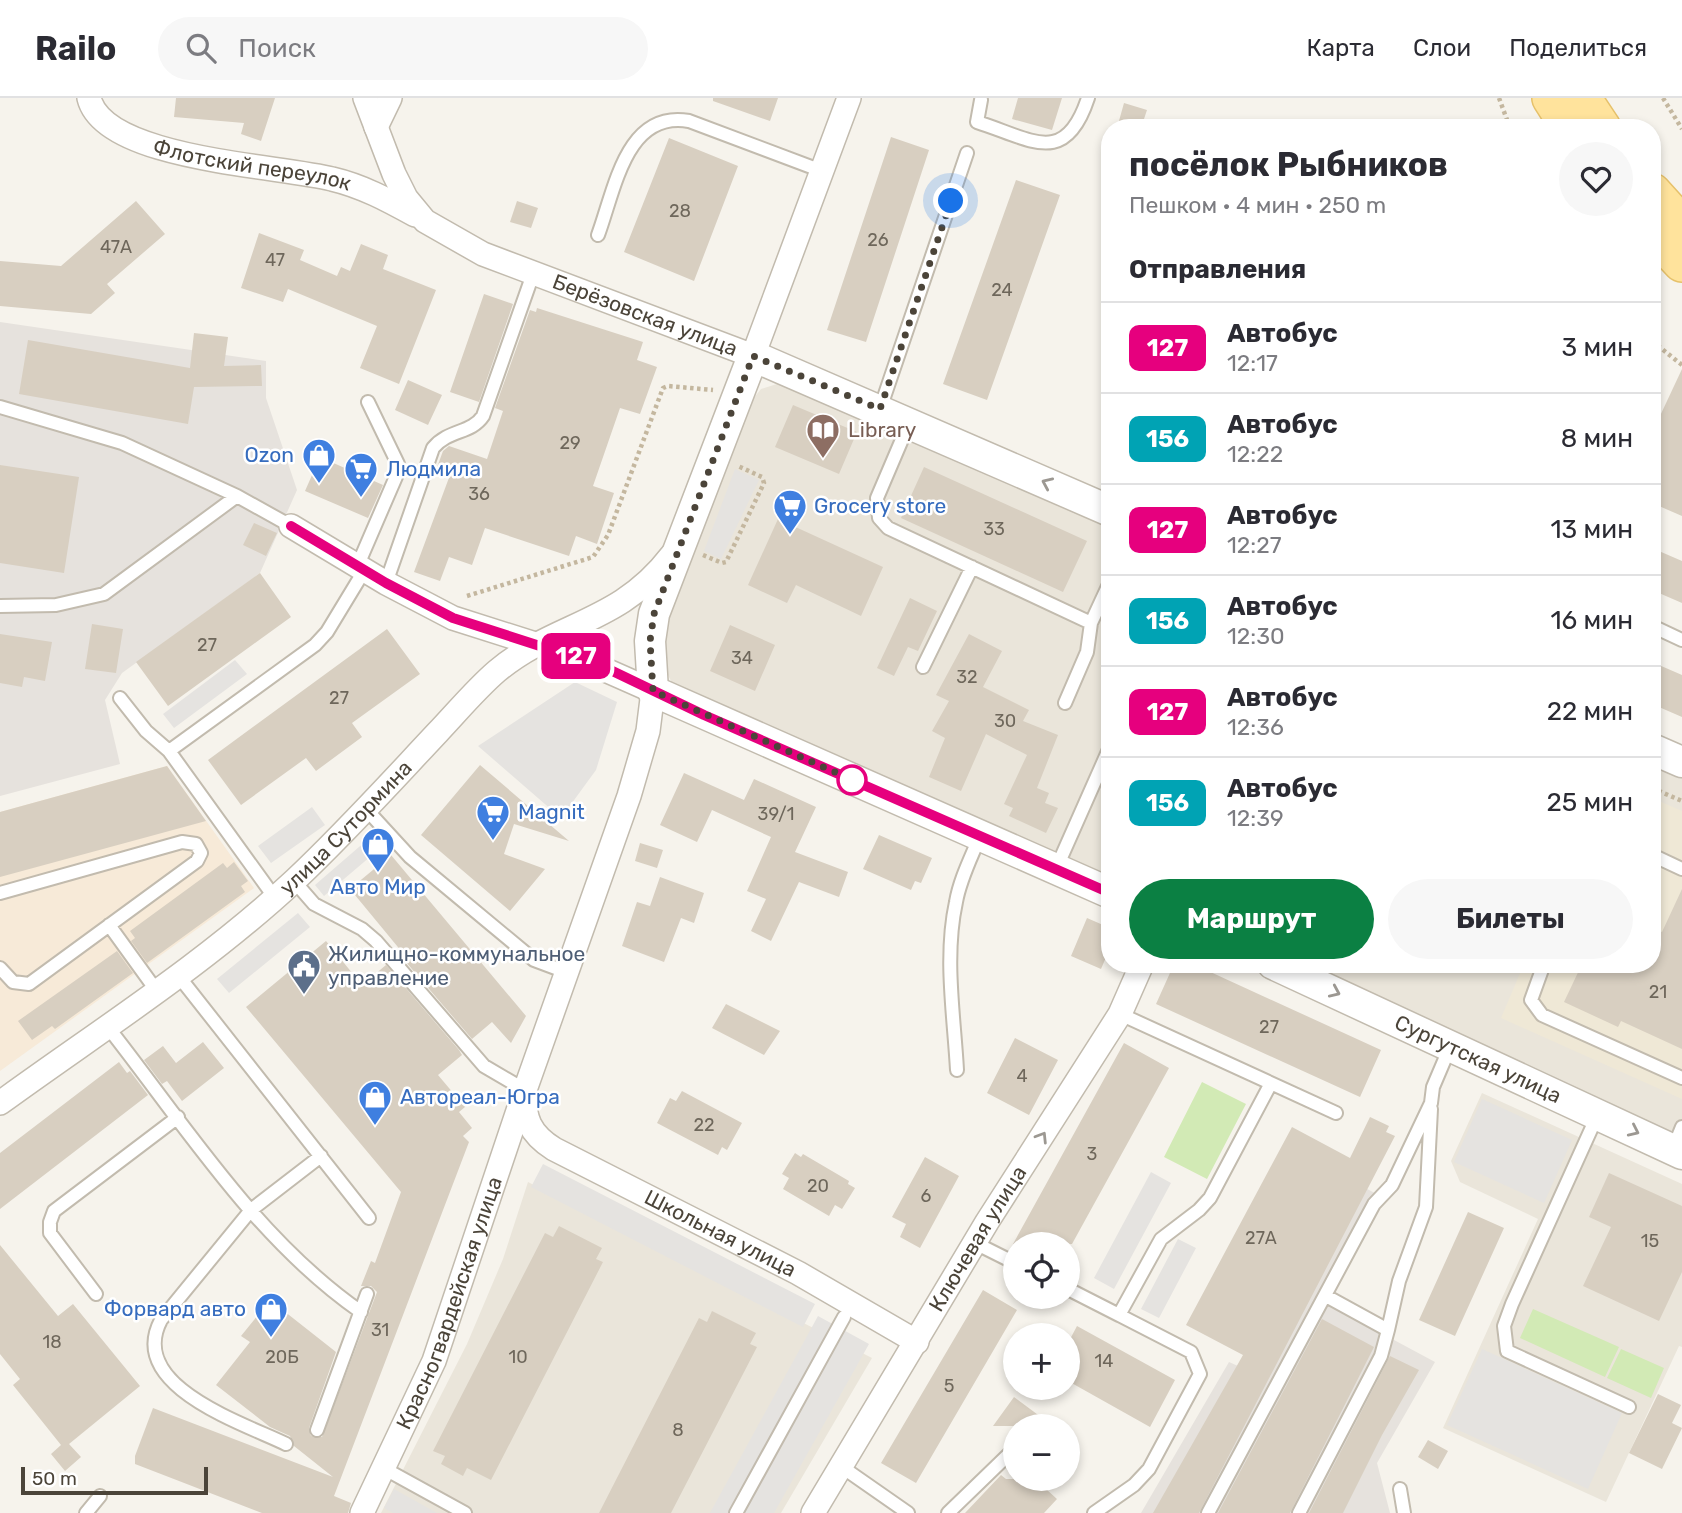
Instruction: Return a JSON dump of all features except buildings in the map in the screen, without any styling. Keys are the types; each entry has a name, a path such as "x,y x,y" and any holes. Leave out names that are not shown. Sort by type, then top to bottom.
{"main road":[{"path":"1551,98 1564,119"},
{"path":"1582,98 1596,119"},
{"path":"1661,202 1682,225"},
{"path":"1661,241 1682,263"}],"street":[{"name":"Флотский переулок","path":"89,98 97,117 117,131 212,161 296,171 334,179 373,192 425,221"},
{"name":"Берёзовская улица","path":"365,98 406,198 425,221 464,245 533,274 753,356 1101,507"},
{"path":"376,127 390,98"},
{"name":"Красногвардейская улица","path":"362,1513 423,1385 452,1313 525,1090 642,754 653,691 651,628 687,550 753,356 849,98"},
{"path":"291,526 361,569 453,618 602,666 1101,889"},
{"name":"улица Сутормина","path":"0,1103 156,990 275,898 366,809 496,672 537,645 627,600 687,550"},
{"path":"1661,753 1682,762"},
{"name":"Ключевая улица","path":"813,1513 975,1243 1120,1014 1138,973"},
{"name":"Сургутская улица","path":"1293,973 1598,1114 1679,1143"},
{"name":"Красногвардейская улица","path":"525,1090 528,1124"},
{"name":"Школьная улица","path":"528,1124 536,1137 554,1149 798,1273 917,1342"}],"lane":[{"path":"980,99 977,122 1052,144 1067,138 1075,128 1088,98"},
{"path":"598,235 631,148 641,132 671,118 689,121 822,171"},
{"path":"880,409 967,153"},
{"path":"386,583 433,448 449,433 478,423 483,416 533,274"},
{"path":"170,751 315,645 327,632 361,569 398,472 398,464 368,402"},
{"path":"0,407 122,443 237,496 291,526"},
{"path":"910,422 877,498 879,518 888,528 1091,623"},
{"path":"0,606 56,605 104,594 237,496"},
{"path":"923,667 972,567"},
{"path":"1065,703 1087,652 1091,623 1101,601"},
{"path":"1661,630 1682,640"},
{"path":"120,698 146,732 170,751 275,898"},
{"path":"1056,869 1101,767"},
{"path":"366,809 410,857 534,960 566,972"},
{"path":"957,1070 950,952 952,929 960,885 980,836"},
{"path":"0,893 182,842 196,844 201,853 197,861 29,984 13,982 0,968"},
{"path":"1661,859 1682,869"},
{"path":"294,881 314,904 362,929 376,941 484,1066 525,1090"},
{"path":"109,925 156,990"},
{"path":"1541,973 1531,1000 1542,1015 1682,1077"},
{"path":"177,974 369,1218"},
{"path":"1120,1014 1336,1113"},
{"path":"107,1026 251,1210 312,1275 361,1312"},
{"path":"1299,1513 1381,1356 1399,1281 1426,1207 1433,1087 1451,1045"},
{"path":"1119,1315 1161,1239 1199,1210 1210,1198 1270,1085"},
{"path":"1208,1513 1374,1204 1392,1185 1431,1103"},
{"path":"1598,1114 1512,1304 1504,1336 1507,1351 1629,1407"},
{"path":"96,1294 50,1233 54,1211 178,1117"},
{"path":"286,1444 184,1395 176,1388 155,1348 154,1338 161,1320 251,1210 321,1156"},
{"path":"975,1243 1003,1257"},
{"path":"317,1430 367,1294"},
{"path":"1080,1295 1191,1352 1200,1374 1149,1469 1134,1485 1094,1513"},
{"path":"1326,1296 1388,1330"},
{"path":"736,1513 844,1317"},
{"path":"947,1513 1003,1460"},
{"path":"842,1467 908,1513"},
{"path":"385,1469 465,1513"},
{"path":"1400,1489 1404,1513"},
{"path":"86,1513 100,1496"}],"path":[{"path":"1499,98 1507,119"},
{"path":"1662,98 1682,129"},
{"path":"1661,348 1682,365"},
{"path":"457,597 473,595 593,556 608,535 663,388 668,386 721,391"},
{"path":"687,550 722,563 726,562 764,483 762,477 736,465 735,461"},
{"path":"1661,792 1682,801"}],"shaded area":[{"path":"0,322 266,361 266,398 297,490 260,573 122,673 105,700 120,764 0,796"},
{"path":"780,383 1101,521 1101,876 673,685 664,667 662,650 669,612 753,399 761,389"},
{"path":"735,469 759,480 721,559 704,551"},
{"path":"235,660 247,674 174,728 163,714"},
{"path":"575,682 617,702 596,770 561,818 478,746"},
{"path":"167,766 254,888 0,1071 0,812"},
{"path":"1661,767 1682,776 1682,1143 1320,973 1661,973"},
{"path":"1661,802 1682,811 1682,1099 1501,1018 1520,973 1661,973"},
{"path":"312,807 325,825 271,863 258,846"},
{"path":"374,834 384,845 324,896 315,885"},
{"path":"298,913 310,927 229,993 217,979"},
{"path":"1482,1093 1682,1184 1682,1347 1679,1346 1606,1502 1443,1428 1538,1219 1460,1182 1451,1161"},
{"path":"1482,1099 1572,1140 1544,1203 1454,1162"},
{"path":"543,1164 815,1304 803,1327 531,1187"},
{"path":"1151,1172 1171,1183 1114,1289 1094,1278"},
{"path":"1339,1174 1384,1198 1327,1304 1435,1362 1377,1463 1390,1513 1141,1513 1229,1362 1238,1366"},
{"path":"528,1182 872,1358 781,1513 381,1513 467,1344 503,1259"},
{"path":"1178,1239 1196,1248 1159,1318 1141,1309"},
{"path":"818,1316 869,1344 774,1513 710,1513"},
{"path":"1482,1349 1622,1413 1588,1489 1447,1425"},
{"path":"394,1489 437,1513 393,1513 384,1508"}],"green space":[{"path":"1202,1082 1246,1104 1207,1179 1164,1157"},
{"path":"1533,1309 1619,1347 1605,1377 1520,1338"},
{"path":"1621,1349 1664,1368 1651,1398 1607,1378"}],"bus line":[{"name":"127","path":"291,526 419,602 453,618 602,666 704,715 1101,889"}],"place":[{"name":"Library","path":"823,460"},
{"name":"Ozon","path":"319,485"},
{"name":"Людмила","path":"361,499"},
{"name":"Grocery store","path":"790,536"},
{"name":"Magnit","path":"493,842"},
{"name":"Авто Мир","path":"378,874"},
{"name":"Жилищно-коммунальное управление","path":"304,996"},
{"name":"Автореал-Югра","path":"375,1127"},
{"name":"Форвард авто","path":"271,1339"}],"route":[{"path":"852,780 855,781 653,691 649,657 651,628 679,545 753,356 880,409 951,201"}]}
